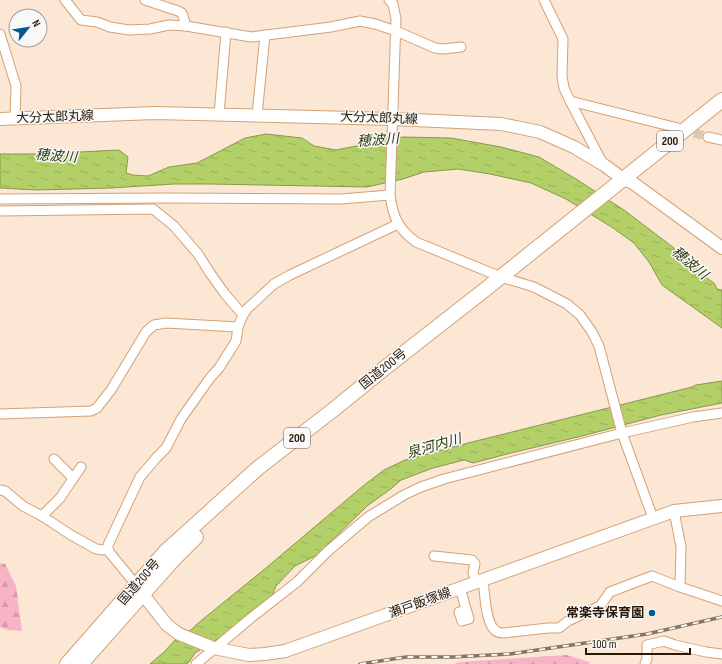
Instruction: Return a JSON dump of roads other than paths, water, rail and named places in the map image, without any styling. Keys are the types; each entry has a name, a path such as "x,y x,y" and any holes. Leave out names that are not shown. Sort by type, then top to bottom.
{"highway":[{"name":"国道200号","path":"625,184 722,100"},
{"name":"国道200号","path":"81,664 140,590 166,552 258,468 506,279 625,184 722,112"},
{"name":"国道200号","path":"67,664 140,590"}],"main road":[{"name":"大分太郎丸線","path":"0,119 155,113 257,115 393,122 501,124 540,132 574,147 604,165 625,184 722,248"},
{"name":"瀬戸飯塚線","path":"140,590 168,625 179,634 214,648 249,655 265,654 285,651 674,511 722,506"}],"street":[{"path":"65,0 81,20 97,22 110,27 129,30 150,30 169,25 186,26 251,37 331,28 360,21 396,31 435,48 461,48"},
{"path":"145,0 182,13 186,26"},
{"path":"544,0 563,38 562,76 564,88 604,165"},
{"path":"393,1 396,31 390,195 392,210 398,224 408,236 416,242 506,279 534,287 567,304 580,315 592,332 598,346 622,433 653,518"},
{"path":"219,114 226,32"},
{"path":"0,34 16,86 15,119"},
{"path":"257,115 265,35"},
{"path":"570,101 678,128"},
{"path":"708,137 722,140"},
{"path":"0,199 341,199 390,195"},
{"path":"0,211 153,209 174,226 198,254 225,294 244,315"},
{"path":"140,590 110,553 108,544 140,477 166,448 181,420 210,378 219,368 236,341 238,327 247,309 274,284 398,224"},
{"path":"0,414 91,411 97,408 112,390 146,332 154,325 166,323 238,327"},
{"path":"196,664 297,582 327,552 368,517 404,495 444,479 622,433 693,417 722,413"},
{"path":"54,459 73,478"},
{"path":"42,516 60,498 81,466"},
{"path":"0,490 5,491 23,506 96,549 108,549"},
{"path":"674,511 681,548 680,587"},
{"path":"434,556 472,560 475,564 473,573 480,581 488,618 493,628 497,632 504,633 559,628 568,621 600,606 610,592 652,576 722,601"},
{"path":"460,588 466,610"},
{"path":"645,664 647,658 647,645 664,641 706,652 722,654"}],"water":[{"name":"穂波川","path":"266,134 302,138 314,146 336,150 402,137 451,138 501,147 539,157 624,210 674,248 675,255 678,257 683,257 714,283 717,289 722,290 722,328 662,285 649,262 634,243 613,228 566,199 531,183 490,174 458,169 424,172 403,179 367,187 174,184 111,188 36,190 0,188 0,154 40,154 119,150 128,157 126,173 148,176 169,167 197,163 245,138"},
{"path":"722,381 722,403 661,415 473,463 464,460 433,468 401,480 367,506 317,555 295,566 276,586 272,596 251,611 227,633 195,653 187,664 150,664 176,639 191,630 384,470 405,460 468,443 696,385"}],"tunnel":[{"path":"681,129 708,137"}],"railway":[{"path":"360,664 406,657 452,657 510,654 647,634 722,617"}],"place":[{"name":"常楽寺保育園","path":"652,613"}],"water label":[{"name":"泉河内川","path":"434,446"}]}
